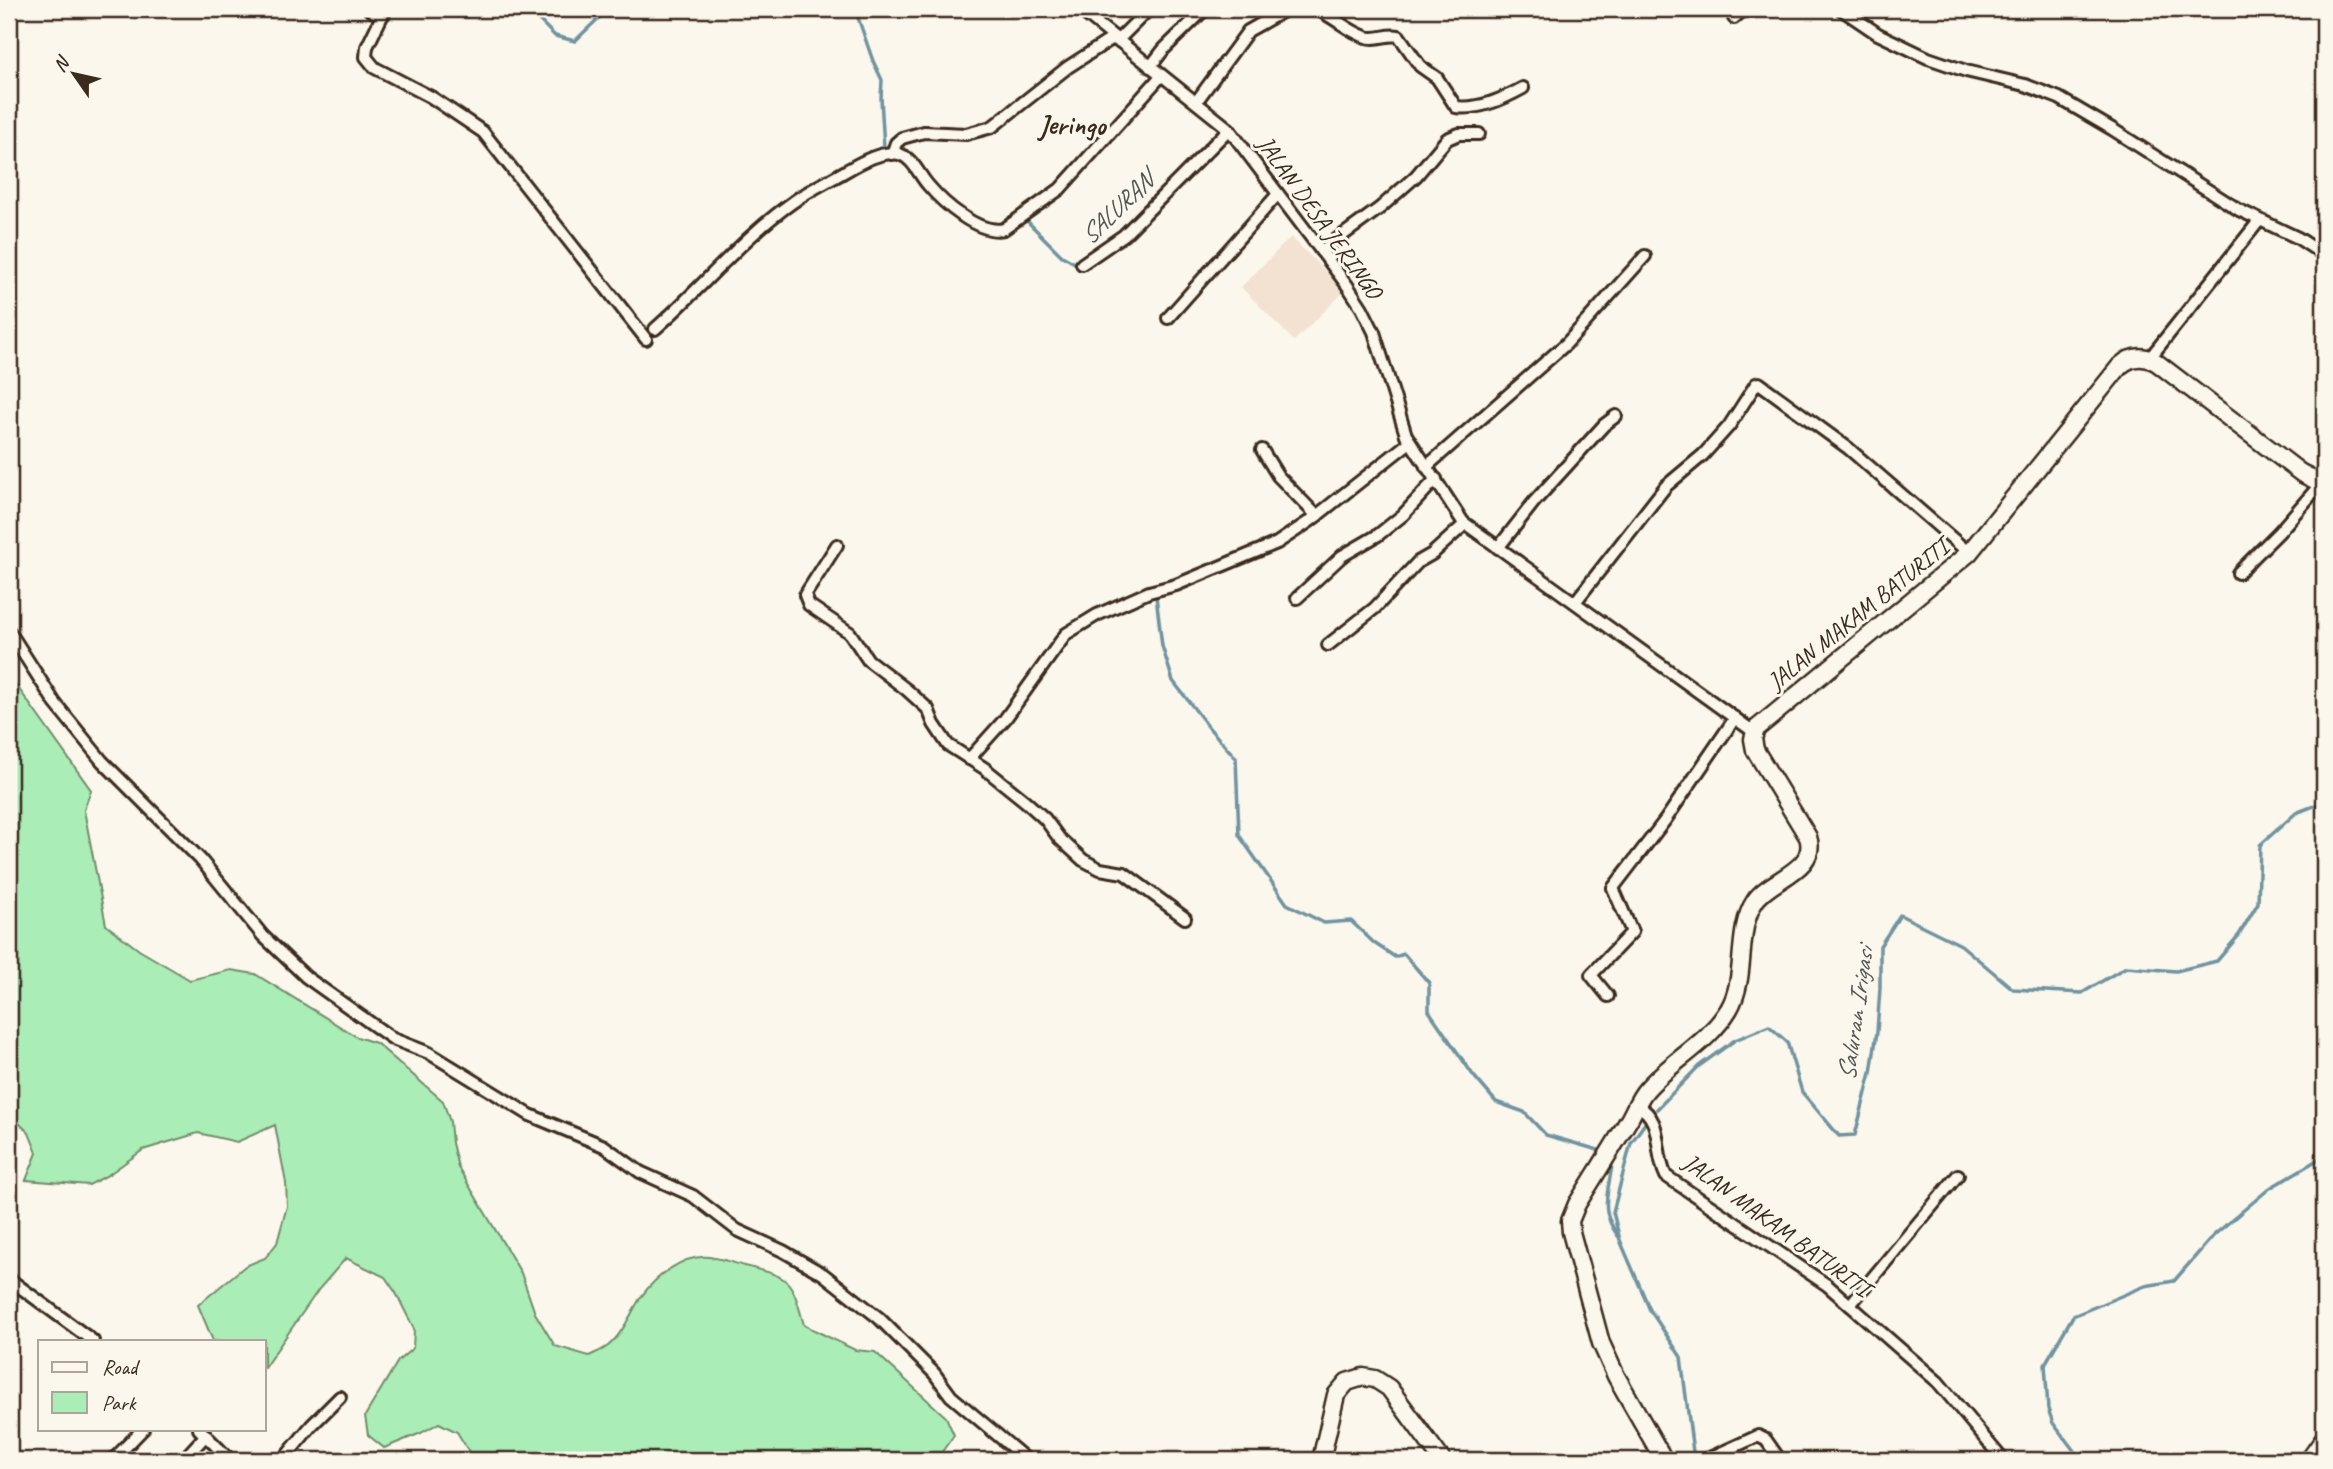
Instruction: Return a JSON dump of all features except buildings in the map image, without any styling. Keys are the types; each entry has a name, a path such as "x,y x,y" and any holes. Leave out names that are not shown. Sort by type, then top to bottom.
{"street":[{"path":"369,9 385,12 367,47 366,57 375,68 431,97 483,132 646,339"},
{"name":"JALAN DESA JERINGO","path":"1079,9 1229,129 1355,296 1379,345 1402,424 1410,442 1465,524 1576,601 1754,732"},
{"path":"892,154 895,143 902,138 924,132 966,134 992,127 1068,67 1114,39 1149,9"},
{"path":"1150,67 1164,49 1205,9"},
{"path":"1196,102 1248,31 1287,9"},
{"path":"1316,9 1367,38 1378,39 1391,34 1399,36 1420,66 1437,78 1456,107 1495,102 1523,88"},
{"path":"1734,18 1744,9"},
{"path":"1841,9 1878,34 1928,58 1966,71 2025,85 2060,98 2259,221 2298,238 2324,255"},
{"path":"654,329 704,280 792,202 876,157 900,155 910,161 935,193 955,210 985,228 1001,230 1060,189 1161,76"},
{"path":"1082,264 1124,235 1229,129"},
{"path":"1321,251 1380,208 1416,176 1447,139 1459,134 1479,134"},
{"path":"1168,318 1278,194"},
{"path":"2259,221 2149,359 2304,476 2324,479"},
{"path":"1426,467 1559,351 1645,256"},
{"name":"JALAN MAKAM BATURITI","path":"1754,732 1760,724 1969,553 2120,366 2135,357 2149,359"},
{"path":"1576,601 1666,486 1703,455 1729,426 1759,383 1848,448 1969,553"},
{"path":"1498,548 1534,502 1604,425 1616,416"},
{"path":"969,759 1004,719 1066,634 1097,615 1149,592 1176,585 1259,552 1317,516 1410,442"},
{"path":"1262,450 1278,476 1317,516"},
{"path":"1297,598 1342,556 1403,515 1436,479"},
{"path":"2238,573 2279,532 2324,479"},
{"path":"1328,645 1375,608 1419,562 1432,554 1465,524"},
{"path":"838,545 805,595 809,605 850,633 868,660 928,709 948,745 1000,780 1045,819 1059,838 1083,860 1100,869 1124,873 1185,918"},
{"path":"9,631 62,712 102,761 200,859 263,936 306,977 393,1039 429,1053 524,1111 604,1146 640,1172 693,1196 737,1230 783,1251 822,1275 879,1318 934,1373 951,1396 1027,1460"},
{"path":"1608,996 1591,975 1632,932 1613,888 1666,819 1735,718"},
{"path":"1664,1460 1616,1376 1601,1343 1570,1227 1574,1209 1652,1084 1719,1024 1736,993 1748,917 1754,903 1764,891 1800,866 1809,855 1808,838 1755,750 1754,732"},
{"name":"JALAN MAKAM BATURITI","path":"1637,1105 1653,1118 1666,1176 1808,1271 1850,1305 1938,1382 2003,1460"},
{"path":"1850,1305 1958,1175"},
{"path":"9,1279 92,1340"},
{"path":"1321,1460 1336,1395 1347,1382 1363,1377 1380,1381 1389,1388 1442,1460"},
{"path":"283,1460 340,1397"},
{"path":"113,1460 142,1430"},
{"path":"183,1460 202,1432 230,1460"},
{"path":"1705,1460 1758,1436 1766,1440 1780,1460"},
{"path":"2309,1460 2324,1439"}],"shaded area":[{"path":"1291,237 1345,291 1294,341 1241,287"}],"green space":[{"path":"9,675 91,790 84,810 106,925 139,950 190,980 231,970 255,974 357,1037 376,1043 443,1101 450,1122 458,1167 521,1273 535,1313 555,1346 589,1356 606,1347 618,1335 641,1297 670,1268 689,1259 713,1258 760,1270 787,1282 796,1298 804,1325 855,1350 875,1352 946,1417 954,1435 936,1460 474,1460 457,1432 439,1423 384,1448 368,1435 365,1416 398,1361 413,1348 414,1329 385,1277 346,1258 319,1289 266,1365 266,1340 213,1340 198,1305 245,1266 265,1258 277,1243 287,1206 286,1183 275,1125 237,1142 198,1133 143,1150 89,1185 26,1180 37,1153 29,1133 14,1118 9,1106"}],"waterway":[{"path":"528,9 555,36 575,41 608,9"},
{"path":"855,9 882,80 884,148"},
{"name":"SALURAN","path":"1026,220 1062,256 1080,266"},
{"path":"1156,596 1162,646 1173,681 1236,758 1239,835 1287,904 1324,923 1351,921 1374,943 1395,957 1404,954 1429,983 1429,1011 1473,1075 1496,1102 1524,1112 1546,1135 1605,1152"},
{"name":"Saluran Irigasi","path":"1657,1109 1699,1066 1735,1040 1769,1026 1787,1042 1802,1092 1839,1136 1855,1135 1871,1073 1877,1032 1880,946 1900,915 1961,945 2013,989 2082,993 2126,967 2176,971 2217,961 2239,935 2258,903 2260,845 2296,813 2324,802"},
{"name":"Saluran Irigasi","path":"1648,1119 1631,1143 1613,1212 1620,1240 1650,1310 1681,1357 1693,1452"},
{"name":"Saluran Irigasi","path":"2081,1460 2053,1423 2048,1409 2045,1364 2073,1316 2145,1286 2174,1281 2214,1235 2270,1188 2324,1156"},
{"path":"1612,1165 1606,1202 1608,1218 1618,1236"},
{"name":"Saluran Irigasi","path":"2129,1460 2138,1453 2160,1460"}],"district":[{"name":"Jeringo","path":"1072,124"}]}
